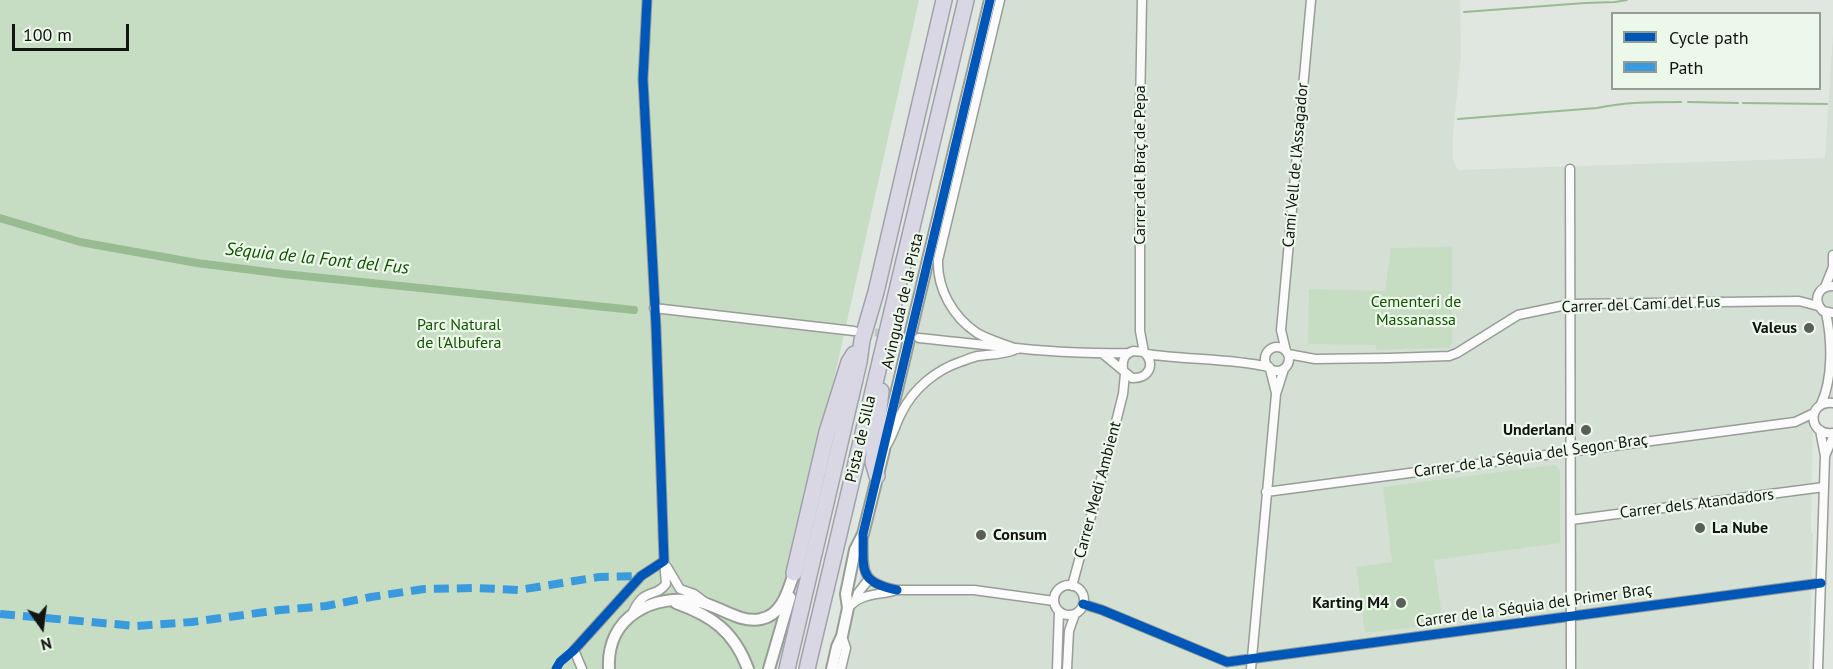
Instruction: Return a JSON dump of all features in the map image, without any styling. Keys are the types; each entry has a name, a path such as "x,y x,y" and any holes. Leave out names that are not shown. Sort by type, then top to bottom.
{"highway":[{"name":"Pista de Silla","path":"787,669 859,362 858,335 876,292 944,0"},
{"name":"Pista de Silla","path":"807,669 966,0"},
{"path":"877,476 873,462 879,401 893,339 891,321"},
{"path":"794,573 827,432 858,335"}],"street":[{"path":"632,614 642,597 662,589 666,584 643,79 647,0"},
{"name":"Avinguda de la Pista","path":"869,579 863,563 863,534 990,0"},
{"name":"Avinguda de la Pista","path":"1000,0 938,260 938,273 940,285 947,300 966,324 990,339 1017,349"},
{"name":"Carrer del Braç de Pepa","path":"1142,0 1140,331 1145,353"},
{"name":"Camí Vell de l'Assagador","path":"1287,352 1281,330 1311,0"},
{"path":"1570,168 1571,669"},
{"path":"1818,669 1825,456 1818,429 1813,420 1814,413 1821,404 1829,383 1832,328 1829,313 1816,302 1825,289 1833,268 1833,255"},
{"name":"Carrer del Camí del Fus","path":"1799,301 1825,289"},
{"name":"Carrer del Camí del Fus","path":"1287,352 1315,358 1449,356 1518,315 1571,304 1799,301 1818,306"},
{"path":"654,308 858,335"},
{"name":"Camí Vell de l'Assagador","path":"1270,350 1281,330"},
{"name":"Carrer del Braç de Pepa","path":"1130,352 1140,331"},
{"path":"919,338 1017,349 1130,352 1171,358 1247,362 1277,371 1285,368"},
{"path":"1247,362 1280,347 1287,352 1289,360 1276,394 1251,669"},
{"path":"884,450 891,440 909,399 917,389 936,374 956,363 977,356 1007,353 1017,349"},
{"path":"1270,350 1265,360 1270,368 1276,394"},
{"path":"1124,371 1122,363 1124,357 1130,352"},
{"path":"1103,353 1132,378 1137,379"},
{"path":"1123,393 1137,379 1145,375 1150,367 1150,360 1145,353"},
{"path":"1150,367 1171,358"},
{"name":"Carrer del Camí del Fus","path":"1285,368 1315,358"},
{"name":"Carrer Medi Ambient","path":"1072,586 1123,393 1124,371"},
{"path":"1829,383 1833,393"},
{"path":"1821,404 1833,403"},
{"name":"Carrer de la Séquia del Segon Braç","path":"1266,492 1795,422 1814,413"},
{"name":"Carrer de la Séquia del Segon Braç","path":"1795,422 1833,433"},
{"path":"1825,456 1833,437"},
{"name":"Carrer dels Atandadors","path":"1571,520 1824,488"},
{"path":"852,604 846,594 855,550 863,534"},
{"path":"664,561 680,589 694,594 707,604"},
{"path":"582,669 574,650 641,576 664,561"},
{"path":"609,669 609,658 614,639 623,623 632,614 646,606 659,602 690,601 707,604 743,618 754,620 768,617 783,602 794,573"},
{"path":"769,669 792,590 794,573"},
{"path":"832,669 852,604 869,579 881,586 897,590"},
{"name":"Carrer de la Séquia del Primer Braç","path":"1083,604 1227,662 1821,583"},
{"path":"1057,669 1059,612 1054,601 1055,594 1061,588 1072,586 1082,592 1083,604 1080,611 1068,615 1059,612"},
{"path":"852,604 865,596 897,590 974,590 1054,601"},
{"path":"670,601 690,608 717,623 736,644 748,669"},
{"path":"1066,669 1069,631 1075,614"},
{"path":"841,669 846,648 842,636"}],"shaded area":[{"path":"995,0 1460,0 1461,56 1453,132 1453,159 1458,170 1825,158 1833,35 1833,408 1813,413 1811,533 1813,533 1809,669 843,669 873,502"}],"green space":[{"name":"Parc Natural de l'Albufera","path":"0,0 919,0 769,669 0,669"},
{"name":"Cementeri de Massanassa","path":"1452,247 1452,343 1449,348 1376,350 1376,345 1308,344 1309,289 1385,291 1391,248"},
{"path":"1555,465 1560,471 1560,543 1434,560 1443,624 1365,633 1356,567 1392,562 1383,487"}],"waterway":[{"path":"1464,12 1627,0"},
{"path":"1458,119 1597,108 1628,103 1681,102"},
{"path":"1688,102 1738,103"},
{"path":"1743,103 1827,104"},
{"name":"Séquia de la Font del Fus","path":"0,218 80,242 197,263 634,310"}],"tunnel":[{"path":"863,331 915,337"}],"marked path":[{"path":"0,614 136,626 192,622 326,606 424,589 519,590 599,577 641,576"}],"cycle path":[{"path":"556,669 641,576 664,561 656,327 643,79 647,0"},
{"path":"897,590 875,583 865,572 863,534 990,0"},
{"path":"1083,604 1227,662 1821,583"}],"place":[{"name":"Valeus","path":"1809,328"},
{"name":"Underland","path":"1586,430"},
{"name":"La Nube","path":"1700,528"},
{"name":"Consum","path":"981,535"},
{"name":"Karting M4","path":"1401,603"}]}
